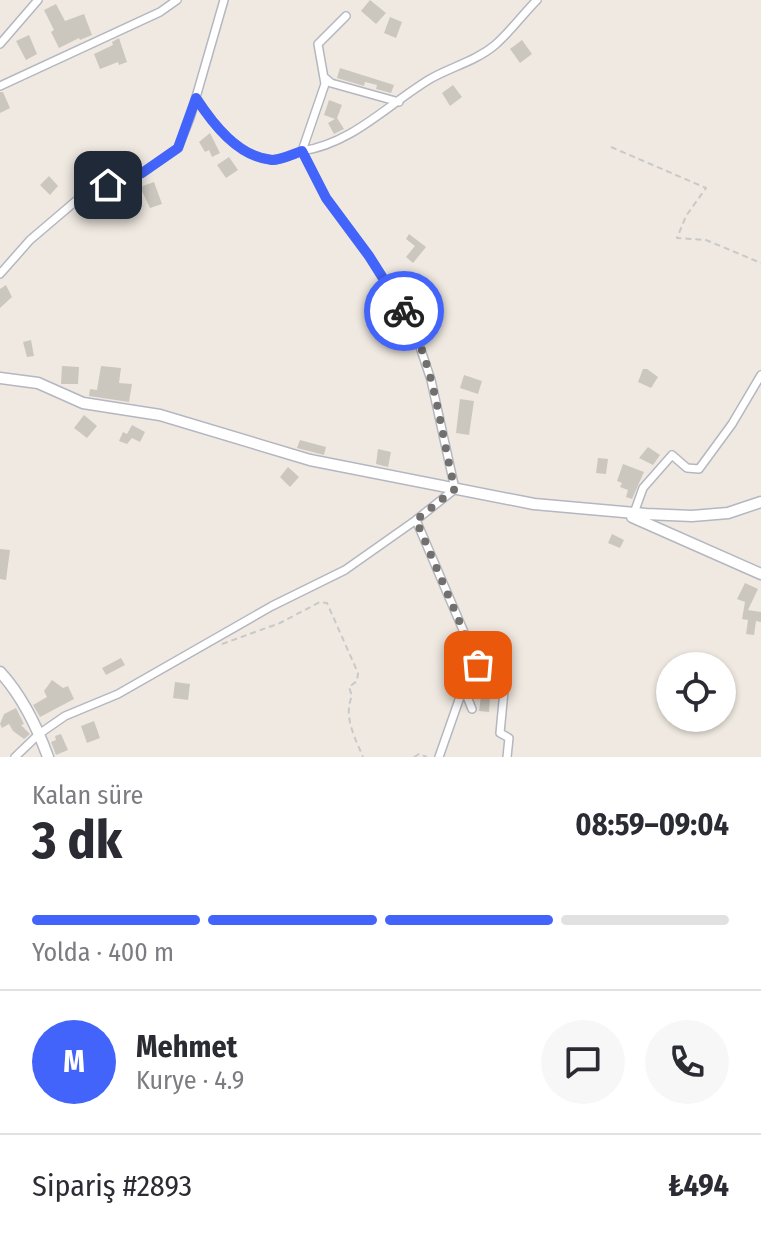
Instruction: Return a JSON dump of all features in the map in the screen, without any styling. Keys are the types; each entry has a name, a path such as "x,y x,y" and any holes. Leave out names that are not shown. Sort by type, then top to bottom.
{"street":[{"path":"0,44 38,0"},
{"path":"0,86 160,12 177,0"},
{"path":"0,274 30,240 77,200 142,173 178,148 224,0"},
{"path":"196,98 213,124 248,153 274,160 322,148 373,121 431,79 494,45 537,0"},
{"path":"346,16 318,44 325,84 302,151 326,198 369,256 414,329 431,380 455,489"},
{"path":"324,77 331,83 399,102"},
{"path":"634,513 643,488 672,455 687,468 699,469 732,424 761,375"},
{"path":"0,378 38,383 83,403 160,415 310,460 534,504 634,513 712,515 761,502"},
{"path":"15,757 39,734 65,716 118,694 272,606 345,570 455,489"},
{"path":"615,510 761,574"},
{"path":"416,520 476,661 468,699 472,709"},
{"path":"439,757 476,661"},
{"path":"476,661 506,670 500,733 509,738 507,757"},
{"path":"0,672 39,734 48,757"}],"path":[{"path":"611,147 706,188 686,216 677,238 706,240 761,263"},
{"path":"216,638 224,645 280,623 320,602 327,603 358,673 357,681 349,687 352,696 347,707 353,734 363,757"},
{"path":"414,757 419,754 427,757"}],"building":[{"path":"370,0 386,13 376,24 361,11"},
{"path":"56,4 65,21 84,14 92,35 59,48 44,10"},
{"path":"390,17 402,22 396,38 384,33"},
{"path":"29,35 37,54 26,60 16,41"},
{"path":"119,38 127,62 100,69 94,54 113,45 112,42"},
{"path":"522,40 532,54 520,63 510,49"},
{"path":"340,68 394,85 391,93 376,89 377,85 365,82 364,86 337,78"},
{"path":"453,85 462,97 450,106 442,93"},
{"path":"0,92 3,92 10,108 0,113"},
{"path":"329,100 342,105 337,118 344,129 334,134 328,123 335,119 324,115"},
{"path":"210,133 220,153 212,157 199,142"},
{"path":"229,157 238,170 226,178 217,165"},
{"path":"49,176 58,186 50,195 40,185"},
{"path":"154,182 162,204 150,208 140,187"},
{"path":"409,234 426,247 413,263 406,257 415,246 406,239"},
{"path":"6,285 12,297 0,308 0,289"},
{"path":"31,340 34,356 27,357 23,342"},
{"path":"62,366 79,367 78,384 61,384"},
{"path":"101,366 121,368 119,383 132,384 129,402 89,396 90,389 97,390"},
{"path":"643,369 658,377 651,388 638,382"},
{"path":"464,375 482,381 478,394 460,388"},
{"path":"460,399 474,401 469,435 456,433"},
{"path":"84,415 97,426 87,438 74,428"},
{"path":"132,425 145,432 140,442 132,438 127,444 119,441 123,432 127,434"},
{"path":"300,440 326,447 324,455 297,448"},
{"path":"648,447 660,455 653,465 639,458"},
{"path":"378,449 391,452 388,467 376,464"},
{"path":"598,458 608,459 606,474 596,473"},
{"path":"623,464 644,472 632,499 626,497 628,490 620,487 622,483 617,481"},
{"path":"288,467 299,477 290,487 280,477"},
{"path":"612,534 624,540 620,548 608,543"},
{"path":"0,549 10,550 6,580 0,579"},
{"path":"745,583 758,589 748,610 761,612 761,622 756,621 754,635 746,634 748,620 742,619 745,602 737,599"},
{"path":"121,658 125,665 106,675 102,668"},
{"path":"52,680 63,688 68,686 74,699 40,717 33,705 47,697 44,691"},
{"path":"483,681 491,681 489,712 479,711"},
{"path":"175,682 190,684 188,700 173,698"},
{"path":"16,708 24,724 21,725 30,734 24,739 9,724 2,728 0,724 4,714"},
{"path":"94,721 100,738 87,743 81,726"},
{"path":"61,734 68,750 56,755 51,742"}],"way so far":[{"path":"404,311 414,329 431,380 455,489 416,520 478,665"}],"route":[{"path":"108,185 142,173 178,148 196,98 213,124 248,153 274,160 302,151 326,198 369,256 404,311"}]}
